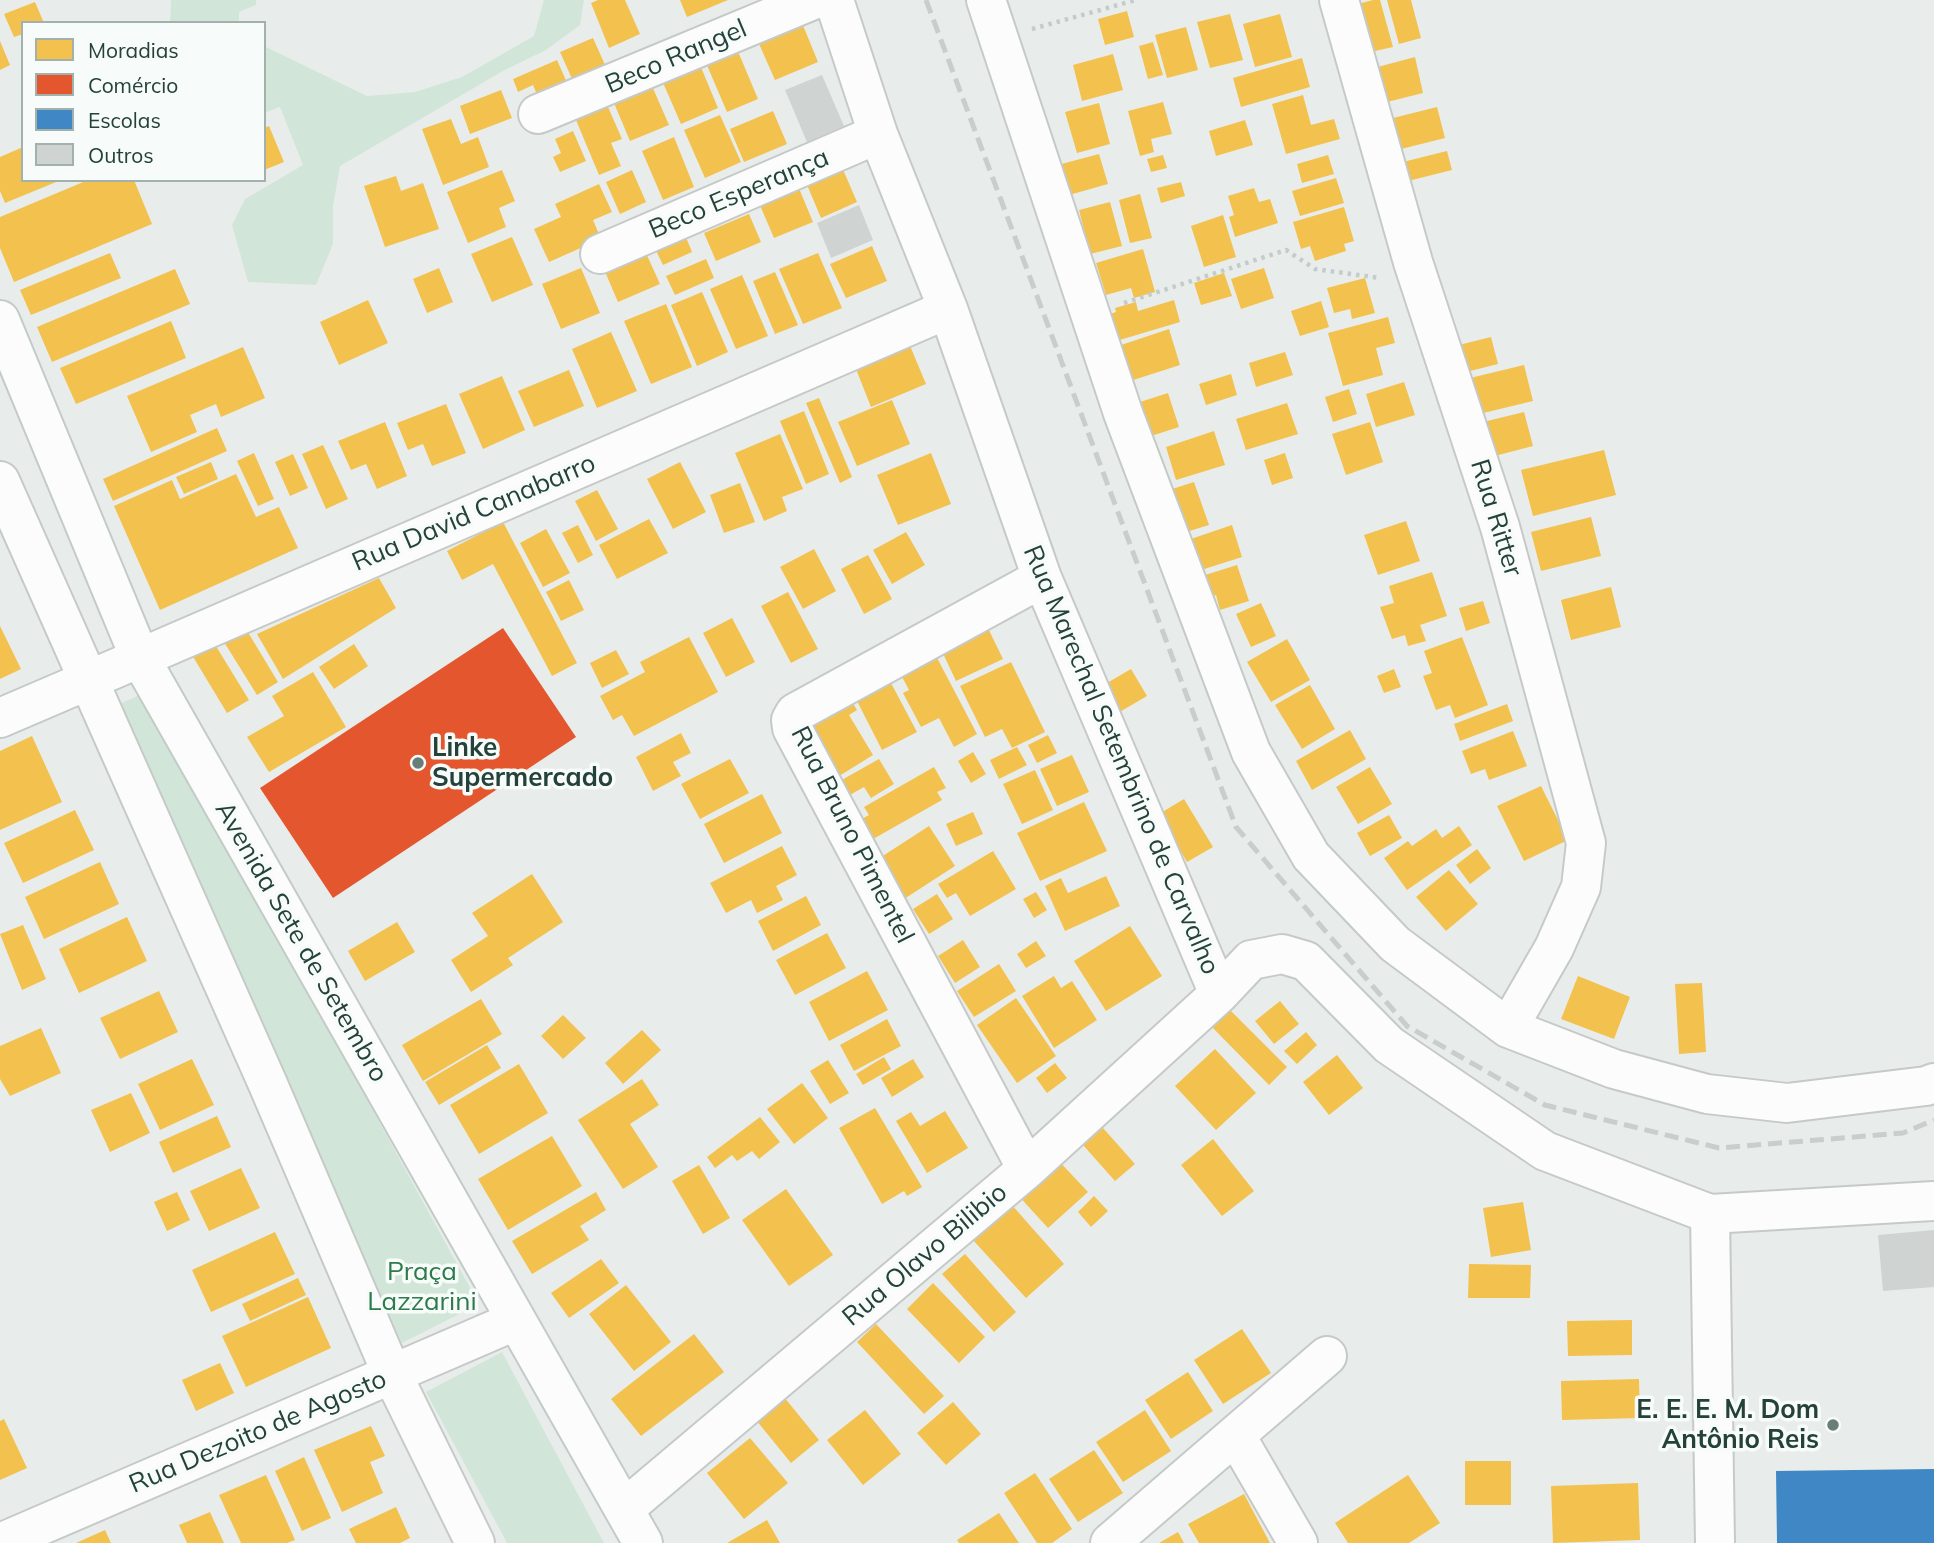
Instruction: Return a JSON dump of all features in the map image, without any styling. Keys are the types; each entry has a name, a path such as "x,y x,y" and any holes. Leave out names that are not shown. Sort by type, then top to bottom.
{"street":[{"name":"Beco Rangel","path":"538,114 813,0"},
{"name":"Rua Marechal Setembrino de Carvalho","path":"834,0 878,134 948,309 1042,578 1219,994 1251,960 1282,954 1306,961 1389,1045 1545,1150 1710,1214 1934,1201"},
{"path":"986,0 1123,413 1251,752 1311,856 1395,944 1508,1028 1614,1069 1707,1094 1787,1103 1934,1083"},
{"name":"Rua Ritter","path":"1339,0 1420,284 1500,527 1586,843 1581,887 1554,948 1508,1028"},
{"name":"Beco Esperança","path":"600,254 878,134"},
{"name":"Rua David Canabarro","path":"0,718 948,309"},
{"name":"Avenida Sete de Setembro","path":"0,320 140,658 643,1543"},
{"path":"0,481 392,1374 475,1543"},
{"name":"Rua Bruno Pimentel","path":"1027,1169 793,728 792,720 794,713 1042,578"},
{"name":"Rua Olavo Bilibio","path":"624,1509 1027,1169 1219,994"},
{"path":"1710,1214 1715,1543"},
{"name":"Rua Dezoito de Agosto","path":"0,1542 515,1321"},
{"path":"1110,1543 1327,1356"},
{"path":"1236,1436 1298,1543"}],"path":[{"path":"998,38 1136,0"},
{"path":"1090,314 1286,250 1315,269 1420,284"}],"green space":[{"path":"171,0 256,0 256,5 239,12 239,21 170,21"},
{"path":"544,0 584,0 580,25 546,50 503,71 340,166 333,206 333,244 316,285 248,282 232,225 245,199 303,165 280,107 266,112 266,47 367,96 415,92 462,77 534,36"},
{"name":"Praça Lazzarini","path":"144,693 479,1304 402,1343 106,710"},
{"name":"Praça Lazzarini","path":"502,1352 604,1543 507,1543 426,1392"}],"building: Moradias":[{"path":"598,0 625,0 640,34 609,48 591,3"},
{"path":"680,0 728,0 687,17"},
{"path":"1380,0 1393,47 1366,53 1354,5"},
{"path":"1387,0 1411,0 1421,38 1399,44"},
{"path":"35,2 43,21 21,21 21,35 14,37 4,14"},
{"path":"1127,11 1134,37 1105,45 1098,19"},
{"path":"1230,14 1243,60 1210,68 1197,22"},
{"path":"1280,14 1292,57 1255,67 1243,24"},
{"path":"800,18 818,62 775,80 756,37"},
{"path":"1186,27 1198,70 1167,78 1155,35"},
{"path":"593,38 606,67 573,81 560,52"},
{"path":"0,41 10,65 0,70"},
{"path":"734,42 758,99 727,112 703,56"},
{"path":"1153,42 1163,75 1148,79 1139,46"},
{"path":"695,53 718,108 681,124 657,69"},
{"path":"1113,54 1123,90 1082,101 1073,65"},
{"path":"1415,57 1423,93 1383,103 1374,68"},
{"path":"1302,58 1310,87 1241,107 1233,78"},
{"path":"557,60 568,85 538,97 533,85 518,92 513,79"},
{"path":"652,86 669,125 630,141 614,103"},
{"path":"501,90 512,118 470,134 460,106"},
{"path":"1303,95 1311,125 1334,119 1340,139 1286,154 1272,104"},
{"path":"1163,102 1172,134 1151,139 1154,152 1140,156 1128,111"},
{"path":"1099,103 1110,144 1077,153 1065,112"},
{"path":"608,107 622,139 611,143 621,166 599,175 576,120"},
{"path":"1437,107 1445,138 1393,151 1385,120"},
{"path":"773,111 787,144 744,162 730,129"},
{"path":"720,115 741,162 705,178 684,130"},
{"path":"451,119 461,144 478,137 489,167 443,185 422,129"},
{"path":"1245,120 1253,145 1216,156 1209,131"},
{"path":"269,126 284,162 266,169 266,127"},
{"path":"573,131 586,161 560,172 553,157 561,153 555,139"},
{"path":"674,137 694,187 663,200 642,151"},
{"path":"21,148 21,182 56,182 5,203 0,191 0,157"},
{"path":"1447,151 1452,170 1404,182 1399,163"},
{"path":"1099,154 1108,184 1062,197 1054,166"},
{"path":"1163,155 1167,168 1151,172 1147,159"},
{"path":"1328,155 1334,174 1302,183 1297,164"},
{"path":"838,158 857,202 821,218 802,173"},
{"path":"502,170 515,201 499,208 506,227 468,243 447,192"},
{"path":"632,170 646,202 620,214 606,182"},
{"path":"396,176 401,191 423,183 439,229 385,247 364,186"},
{"path":"1336,178 1344,203 1300,216 1292,191"},
{"path":"83,182 135,182 152,224 14,282 0,248 0,217"},
{"path":"1181,182 1185,196 1161,203 1157,188"},
{"path":"599,184 612,212 593,220 601,239 549,262 534,229 561,217 555,204"},
{"path":"798,186 813,222 774,238 759,203"},
{"path":"1254,188 1259,202 1270,199 1278,223 1235,237 1229,217 1234,215 1228,196"},
{"path":"1140,194 1152,238 1130,243 1119,200"},
{"path":"1110,202 1122,246 1090,254 1079,210"},
{"path":"1344,207 1354,241 1344,244 1346,251 1315,261 1310,246 1301,249 1293,222"},
{"path":"749,214 761,242 716,261 704,233"},
{"path":"1223,215 1236,257 1204,267 1191,226"},
{"path":"681,225 692,252 663,265 650,238"},
{"path":"512,237 533,285 492,302 471,254"},
{"path":"641,242 660,284 618,302 600,260"},
{"path":"872,246 887,281 846,298 830,264"},
{"path":"1143,249 1155,292 1134,298 1131,288 1106,295 1096,263"},
{"path":"110,253 121,278 31,315 20,290"},
{"path":"818,253 842,308 803,324 779,269"},
{"path":"706,259 714,278 675,295 666,276"},
{"path":"439,268 453,302 427,313 413,279"},
{"path":"581,268 600,313 561,329 542,284"},
{"path":"1264,268 1274,298 1241,309 1231,279"},
{"path":"175,269 190,304 52,362 37,327"},
{"path":"775,272 798,325 775,334 753,281"},
{"path":"1224,273 1232,296 1201,305 1194,283"},
{"path":"742,275 768,336 736,349 710,289"},
{"path":"1365,278 1375,313 1352,319 1350,309 1334,313 1327,288"},
{"path":"702,292 728,352 697,366 671,305"},
{"path":"368,300 388,343 339,365 320,322"},
{"path":"1174,300 1180,322 1113,342 1104,316 1116,312 1115,308 1136,302 1138,311"},
{"path":"1321,301 1329,327 1300,336 1291,311"},
{"path":"666,304 692,367 651,384 624,321"},
{"path":"1388,317 1395,343 1376,348 1383,375 1343,386 1328,333"},
{"path":"171,321 186,358 76,404 60,368"},
{"path":"1169,329 1180,365 1124,383 1112,348"},
{"path":"611,332 637,391 597,408 572,349"},
{"path":"1491,337 1498,364 1466,372 1459,345"},
{"path":"908,341 926,384 871,407 854,364"},
{"path":"243,347 265,398 221,417 216,404 190,415 197,432 151,452 127,396"},
{"path":"1285,352 1293,375 1256,387 1249,363"},
{"path":"1524,365 1533,401 1475,415 1466,379"},
{"path":"569,370 584,406 534,427 518,391"},
{"path":"1231,374 1237,395 1206,405 1199,384"},
{"path":"502,376 525,430 483,449 459,394"},
{"path":"1404,382 1415,415 1376,427 1366,394"},
{"path":"1349,389 1357,414 1333,422 1325,397"},
{"path":"1168,393 1179,427 1148,437 1137,403"},
{"path":"819,398 852,477 840,483 806,403"},
{"path":"892,400 910,444 857,466 838,422"},
{"path":"1287,403 1298,434 1246,450 1236,419"},
{"path":"446,404 466,453 432,466 423,444 408,450 397,423"},
{"path":"804,411 829,474 806,484 780,421"},
{"path":"1524,412 1533,446 1487,458 1479,423"},
{"path":"385,422 407,476 377,489 366,464 351,470 338,441"},
{"path":"1370,422 1383,462 1346,475 1332,434"},
{"path":"217,428 227,451 113,501 103,479"},
{"path":"1214,431 1225,465 1176,480 1166,447"},
{"path":"780,434 803,489 782,497 787,511 764,521 735,453"},
{"path":"323,445 348,499 326,509 302,454"},
{"path":"1604,450 1616,495 1533,516 1521,470"},
{"path":"254,453 274,499 258,506 237,461"},
{"path":"931,453 951,504 898,525 877,475"},
{"path":"1285,453 1293,478 1272,485 1264,460"},
{"path":"293,454 308,488 290,496 275,462"},
{"path":"211,462 218,479 184,494 176,477"},
{"path":"680,462 706,512 673,529 647,479"},
{"path":"236,474 256,517 279,507 298,548 160,610 114,506 172,480 180,499"},
{"path":"1194,482 1209,525 1183,533 1169,490"},
{"path":"740,483 755,522 724,533 710,495"},
{"path":"597,490 618,529 596,541 575,501"},
{"path":"1591,517 1601,556 1541,571 1531,532"},
{"path":"649,519 668,553 617,579 599,545"},
{"path":"1406,521 1420,561 1378,575 1364,535"},
{"path":"503,522 577,663 552,676 493,564 462,580 447,551"},
{"path":"578,525 593,555 578,563 562,533"},
{"path":"1232,525 1242,557 1195,572 1185,541"},
{"path":"546,529 570,573 543,587 520,543"},
{"path":"906,532 925,565 892,584 873,550"},
{"path":"814,549 836,591 803,609 780,567"},
{"path":"868,555 892,599 864,614 841,569"},
{"path":"1237,565 1249,601 1220,610 1216,595 1209,598 1202,576"},
{"path":"1432,572 1447,616 1420,625 1426,641 1408,646 1405,635 1392,639 1380,607 1394,603 1389,586"},
{"path":"379,578 396,608 283,679 257,634"},
{"path":"569,580 584,610 561,621 546,592"},
{"path":"1611,587 1621,627 1571,640 1561,600"},
{"path":"788,592 818,649 791,663 761,606"},
{"path":"1483,601 1490,623 1466,631 1459,608"},
{"path":"1261,603 1276,636 1251,647 1236,614"},
{"path":"732,618 755,662 726,677 703,633"},
{"path":"986,624 1003,659 956,681 940,647"},
{"path":"0,626 21,669 0,679"},
{"path":"246,629 278,682 257,695 224,642"},
{"path":"689,637 718,692 634,736 622,715 613,720 600,696 645,672 640,662"},
{"path":"1462,637 1488,705 1455,718 1450,705 1436,710 1423,676 1432,673 1424,651"},
{"path":"1287,639 1310,680 1271,702 1247,662"},
{"path":"214,643 249,700 227,713 192,655"},
{"path":"354,644 368,666 334,689 319,667"},
{"path":"616,650 629,674 602,688 590,663"},
{"path":"935,654 977,734 954,747 939,718 921,727 903,693 909,690 900,673"},
{"path":"1011,662 1045,732 1012,748 1002,729 985,737 960,686"},
{"path":"1131,669 1147,696 1111,717 1095,690"},
{"path":"1394,669 1401,687 1384,693 1377,676"},
{"path":"313,672 346,727 269,772 247,737 284,716 272,696"},
{"path":"891,683 917,732 882,750 857,701"},
{"path":"1310,685 1335,729 1302,749 1275,705"},
{"path":"845,690 857,710 849,715 873,755 836,778 800,718"},
{"path":"1507,704 1513,721 1460,741 1454,724"},
{"path":"1350,730 1366,759 1312,790 1296,761"},
{"path":"1513,731 1527,766 1489,780 1485,769 1471,774 1462,751"},
{"path":"681,733 691,753 673,762 681,776 653,791 636,757"},
{"path":"1048,735 1057,753 1037,763 1028,745"},
{"path":"32,736 62,802 0,830 0,751"},
{"path":"1017,747 1027,765 999,779 990,760"},
{"path":"973,752 986,774 971,783 958,761"},
{"path":"1072,755 1089,792 1057,806 1040,769"},
{"path":"730,759 749,793 700,819 681,784"},
{"path":"879,759 894,784 871,798 864,787 848,796 840,781"},
{"path":"934,767 946,788 937,792 942,800 866,843 855,823 869,815 864,807"},
{"path":"1370,767 1392,804 1358,824 1336,787"},
{"path":"1035,770 1053,810 1022,824 1003,784"},
{"path":"1541,786 1568,840 1524,861 1497,806"},
{"path":"762,794 782,833 724,863 704,824"},
{"path":"1184,799 1213,847 1187,862 1159,814"},
{"path":"1084,802 1107,851 1040,881 1017,833"},
{"path":"75,810 94,850 23,883 4,843"},
{"path":"973,812 983,834 956,846 946,824"},
{"path":"1389,815 1402,838 1370,856 1357,833"},
{"path":"929,826 955,866 901,901 875,861"},
{"path":"1459,826 1472,845 1407,890 1384,858 1408,841 1412,846 1436,829 1442,838"},
{"path":"782,846 797,875 776,886 783,900 757,913 751,900 726,913 710,883"},
{"path":"1477,849 1491,868 1470,884 1456,865"},
{"path":"993,851 1016,889 970,916 956,893 947,898 938,884"},
{"path":"100,862 119,904 44,939 25,897"},
{"path":"1449,870 1478,904 1446,931 1416,897"},
{"path":"532,874 563,922 508,958 513,965 471,992 451,960 488,936 472,913"},
{"path":"1106,876 1120,906 1065,931 1045,886 1061,878 1068,893"},
{"path":"1036,892 1047,910 1034,918 1023,899"},
{"path":"937,894 953,919 929,934 913,909"},
{"path":"806,896 821,925 773,951 758,921"},
{"path":"127,917 147,961 79,993 59,949"},
{"path":"397,922 415,952 365,981 348,951"},
{"path":"23,925 46,979 22,990 0,934"},
{"path":"1130,926 1162,976 1106,1011 1074,961"},
{"path":"827,933 846,968 795,995 776,960"},
{"path":"963,940 980,967 955,983 938,956"},
{"path":"1036,941 1046,956 1026,968 1017,954"},
{"path":"999,964 1016,991 974,1017 957,991"},
{"path":"867,971 888,1010 829,1041 809,1002"},
{"path":"1054,976 1061,988 1072,981 1097,1020 1054,1048 1022,996"},
{"path":"1578,976 1630,997 1614,1039 1561,1019"},
{"path":"1702,983 1706,1052 1679,1054 1675,984"},
{"path":"159,991 178,1032 120,1059 100,1018"},
{"path":"1016,998 1056,1056 1017,1083 977,1025"},
{"path":"481,999 502,1034 423,1081 402,1045"},
{"path":"1280,1001 1299,1024 1274,1044 1255,1021"},
{"path":"1228,1008 1287,1067 1269,1085 1211,1026"},
{"path":"563,1015 586,1038 563,1059 541,1036"},
{"path":"887,1019 901,1046 854,1071 840,1045"},
{"path":"41,1028 61,1073 10,1096 0,1079 0,1046"},
{"path":"642,1030 661,1050 623,1084 605,1063"},
{"path":"1306,1032 1317,1045 1297,1064 1284,1051"},
{"path":"487,1045 501,1068 439,1105 425,1082"},
{"path":"1215,1049 1256,1093 1216,1130 1175,1086"},
{"path":"1337,1055 1363,1088 1329,1115 1303,1082"},
{"path":"884,1057 891,1069 863,1085 856,1074"},
{"path":"192,1059 214,1105 160,1130 138,1084"},
{"path":"913,1059 924,1077 892,1097 881,1078"},
{"path":"828,1060 849,1093 830,1104 810,1071"},
{"path":"1055,1063 1067,1078 1047,1093 1036,1078"},
{"path":"519,1064 548,1113 479,1154 450,1105"},
{"path":"642,1079 659,1105 630,1124 658,1167 623,1189 578,1120"},
{"path":"802,1083 828,1118 794,1144 767,1109"},
{"path":"131,1093 150,1133 110,1152 91,1110"},
{"path":"875,1108 922,1187 907,1196 904,1191 882,1204 839,1128"},
{"path":"945,1111 968,1148 927,1173 896,1121 911,1112 920,1126"},
{"path":"217,1116 231,1147 173,1173 159,1142"},
{"path":"760,1117 780,1142 759,1159 752,1151 737,1161 732,1155 715,1168 707,1157"},
{"path":"1103,1128 1135,1164 1115,1181 1083,1145"},
{"path":"552,1136 582,1186 508,1230 478,1179"},
{"path":"1213,1139 1254,1191 1222,1216 1181,1165"},
{"path":"1056,1158 1088,1192 1048,1228 1016,1193"},
{"path":"699,1165 730,1218 703,1234 672,1181"},
{"path":"241,1168 260,1208 209,1231 190,1191"},
{"path":"786,1189 833,1255 789,1286 742,1220"},
{"path":"177,1192 190,1220 167,1231 154,1202"},
{"path":"596,1192 606,1210 580,1226 589,1240 532,1274 512,1241"},
{"path":"1094,1196 1108,1211 1091,1227 1078,1212"},
{"path":"1523,1202 1531,1250 1491,1257 1483,1208"},
{"path":"1011,1204 1064,1264 1026,1298 972,1239"},
{"path":"275,1232 295,1274 211,1312 192,1270"},
{"path":"965,1254 1016,1312 994,1332 942,1274"},
{"path":"601,1259 619,1283 569,1318 551,1293"},
{"path":"1469,1264 1531,1265 1530,1298 1468,1298"},
{"path":"298,1278 306,1295 250,1321 242,1304"},
{"path":"933,1283 985,1337 959,1363 907,1309"},
{"path":"626,1285 671,1342 634,1371 589,1314"},
{"path":"308,1297 331,1348 246,1387 222,1336"},
{"path":"1632,1320 1632,1355 1568,1356 1567,1321"},
{"path":"876,1324 944,1396 924,1414 857,1342"},
{"path":"1242,1329 1271,1373 1223,1404 1194,1360"},
{"path":"694,1334 724,1372 641,1436 611,1399"},
{"path":"220,1363 234,1393 196,1411 182,1380"},
{"path":"1188,1372 1213,1411 1171,1439 1145,1400"},
{"path":"1639,1379 1640,1418 1562,1420 1561,1381"},
{"path":"784,1397 819,1440 791,1463 756,1420"},
{"path":"953,1402 981,1434 946,1465 917,1433"},
{"path":"865,1410 901,1454 863,1485 827,1440"},
{"path":"1145,1410 1171,1451 1123,1482 1096,1442"},
{"path":"4,1419 27,1468 0,1480 0,1421"},
{"path":"371,1426 385,1456 370,1462 383,1493 342,1512 314,1450"},
{"path":"750,1438 788,1483 744,1519 707,1473"},
{"path":"1094,1450 1123,1493 1078,1522 1049,1479"},
{"path":"304,1457 331,1518 302,1531 275,1471"},
{"path":"1465,1461 1511,1461 1511,1505 1465,1505"},
{"path":"1035,1473 1072,1529 1052,1543 1037,1543 1004,1493"},
{"path":"266,1475 295,1540 287,1543 241,1543 219,1495"},
{"path":"1408,1475 1440,1523 1409,1543 1348,1543 1335,1523"},
{"path":"1638,1483 1640,1540 1553,1543 1551,1486"},
{"path":"1244,1494 1270,1543 1199,1543 1188,1524"},
{"path":"396,1507 410,1538 400,1543 356,1543 349,1529"},
{"path":"210,1512 224,1543 187,1543 179,1525"},
{"path":"999,1513 1019,1543 959,1543 957,1540"},
{"path":"767,1520 780,1543 727,1543"},
{"path":"105,1530 111,1543 76,1543"},
{"path":"1178,1532 1184,1543 1159,1543"}],"building: Comércio":[{"name":"Linke Supermercado","path":"503,628 576,737 333,898 260,788"}],"building: Escolas":[{"path":"1934,1469 1934,1543 1777,1543 1776,1471"}],"building: Outros":[{"path":"822,75 844,126 807,142 785,90"},
{"path":"859,205 873,240 831,258 817,223"},
{"path":"1934,1230 1934,1287 1883,1291 1878,1235"}],"railway":[{"path":"926,0 1236,827 1407,1026 1545,1105 1719,1148 1903,1133 1934,1120"}],"place":[{"name":"Linke Supermercado","path":"418,763"},
{"name":"E. E. E. M. Dom Antônio Reis","path":"1833,1425"}]}
